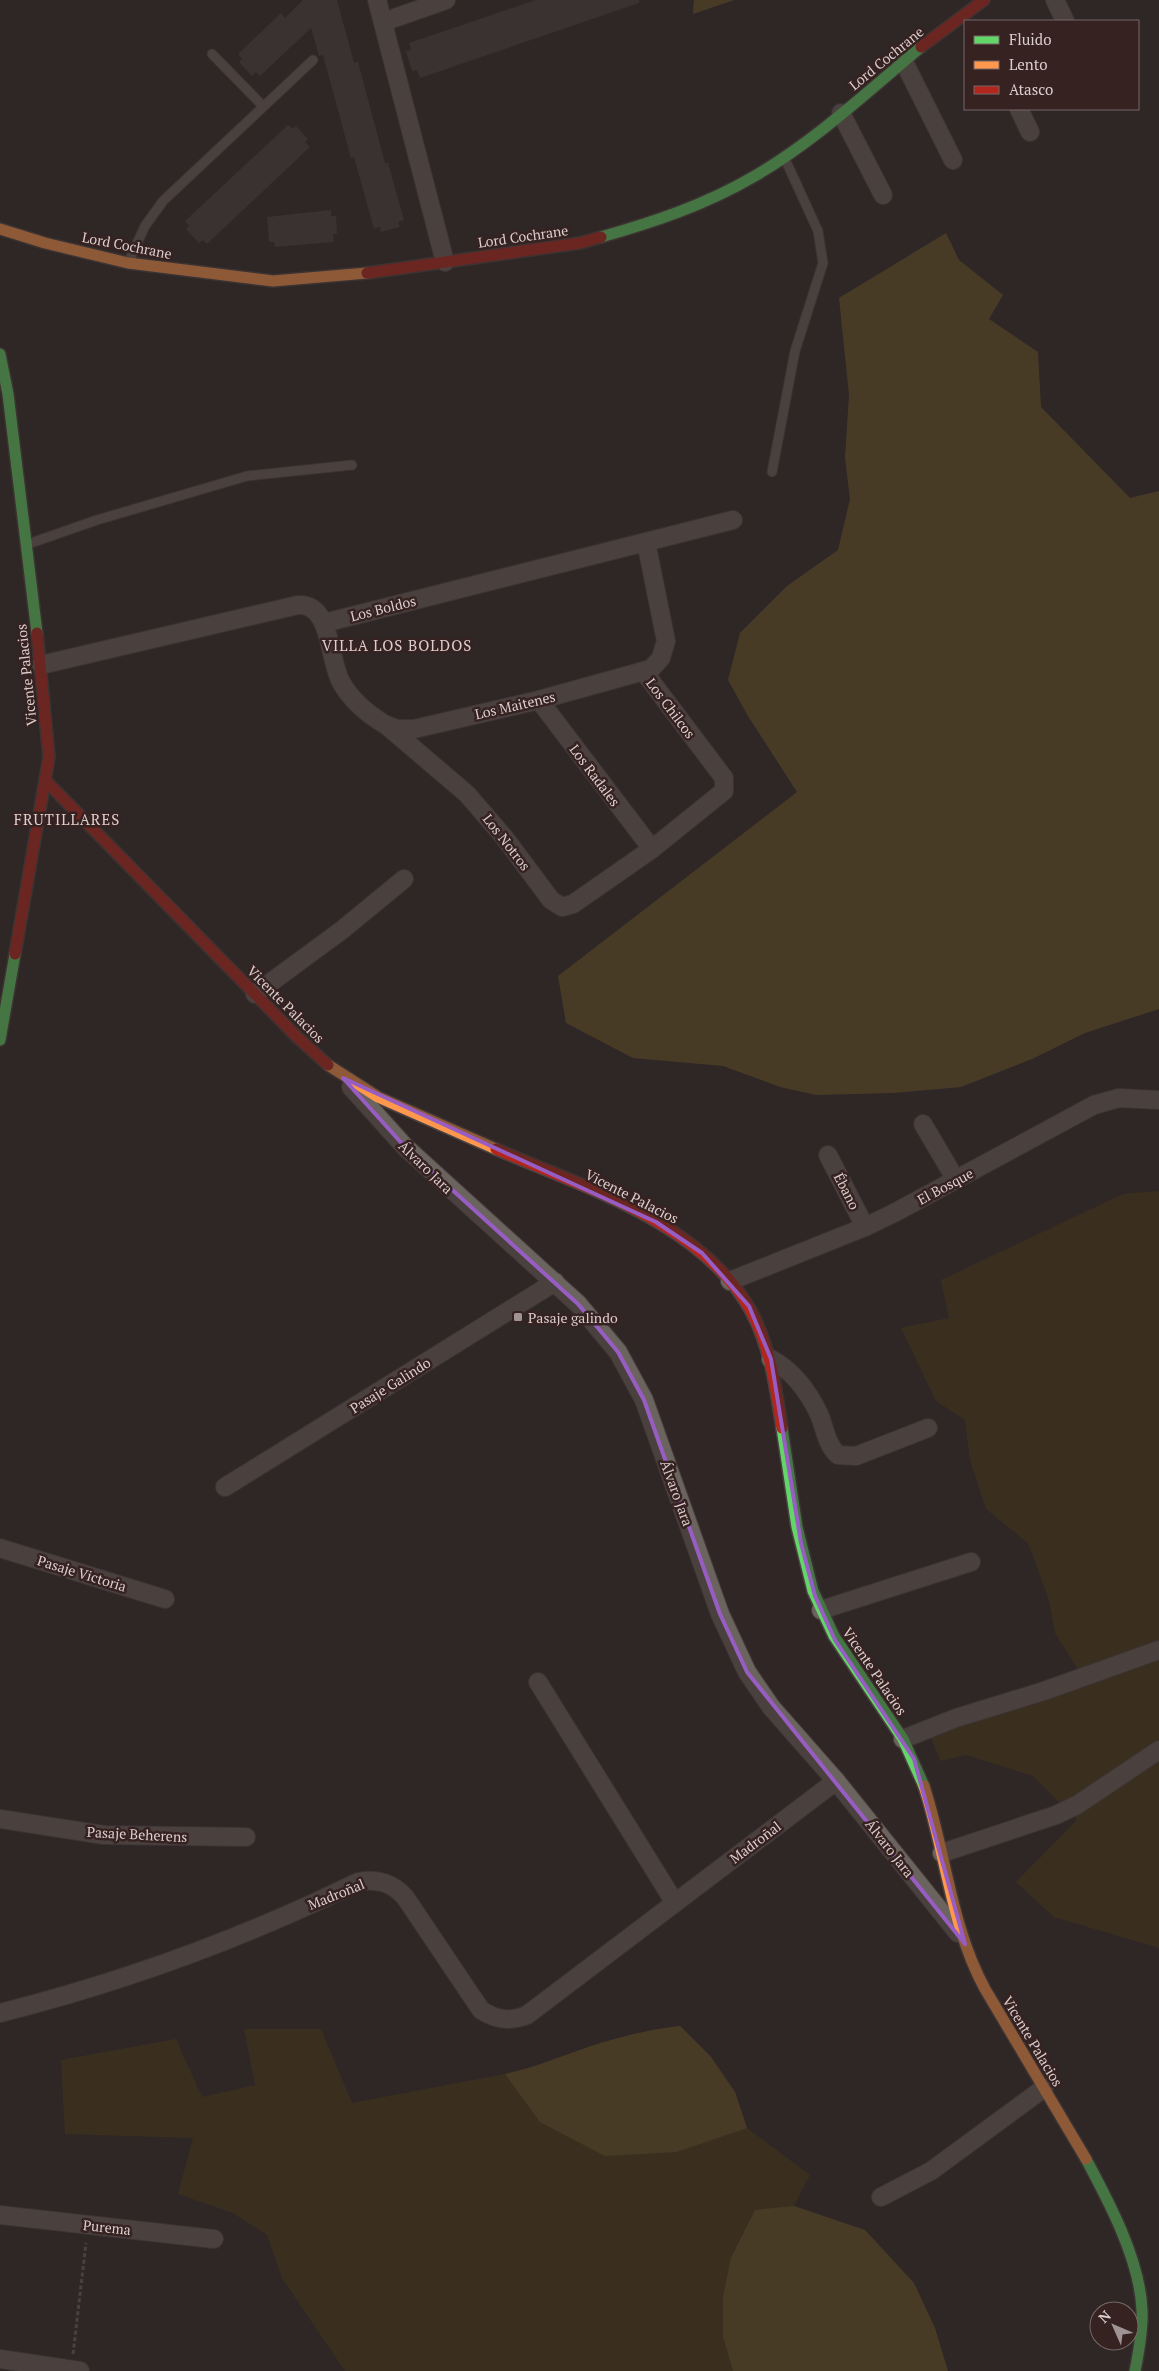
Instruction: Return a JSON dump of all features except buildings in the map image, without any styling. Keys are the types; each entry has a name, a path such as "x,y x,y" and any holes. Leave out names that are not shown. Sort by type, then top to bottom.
{"main road":[{"name":"Lord Cochrane","path":"0,229 45,243 128,263 253,280 294,281 337,278 580,243 652,223 720,195 784,158 904,62 977,10"},
{"name":"Vicente Palacios","path":"0,355 8,394 41,665 49,757 45,780 315,1054 344,1078 378,1097 573,1182 656,1222 702,1253 730,1281 749,1306 760,1326 771,1359 806,1570 820,1610 846,1658 903,1739 923,1781 965,1944 979,1977 1100,2186 1134,2269 1139,2287 1142,2320 1135,2371"},
{"path":"0,1039 45,780"}],"street":[{"path":"377,0 445,262"},
{"path":"383,22 446,0"},
{"path":"1055,0 1065,20"},
{"path":"904,62 953,160"},
{"path":"1019,110 1030,132"},
{"path":"841,113 883,195"},
{"name":"Los Boldos","path":"324,623 733,520"},
{"name":"Los Chilcos","path":"646,542 666,641 661,658 657,664 644,672 724,778 726,786"},
{"path":"41,665 304,604 315,609 324,623"},
{"name":"Los Notros","path":"324,623 332,660 342,683 357,702 467,794 487,815 556,905 568,907 652,850 721,794 726,786"},
{"name":"Los Maitenes","path":"386,725 397,729 414,729 539,700 644,672"},
{"name":"Los Radales","path":"539,700 652,850"},
{"path":"255,994 342,930 404,879"},
{"name":"Álvaro Jara","path":"344,1078 405,1147 455,1195 556,1282 599,1327 632,1376 644,1400 720,1614 740,1660 771,1707 836,1781 965,1944"},
{"name":"El Bosque","path":"730,1281 865,1227 1105,1101 1133,1097 1159,1100"},
{"path":"923,1124 956,1180"},
{"name":"Ébano","path":"828,1155 865,1227"},
{"name":"Pasaje Galindo","path":"225,1487 556,1282"},
{"path":"771,1359 791,1373 799,1383 819,1414 830,1445 838,1455 856,1456 928,1428"},
{"name":"Pasaje Victoria","path":"0,1548 164,1598"},
{"path":"820,1610 971,1562"},
{"path":"903,1739 956,1718 1044,1692 1159,1650"},
{"path":"538,1682 675,1903"},
{"path":"942,1853 1056,1815 1077,1805 1159,1750"},
{"name":"Madroñal","path":"0,2013 143,1971 213,1946 358,1882 368,1880 386,1882 405,1898 481,2010 500,2019 519,2018 527,2014 836,1781"},
{"name":"Pasaje Beherens","path":"0,1819 104,1835 246,1837"},
{"path":"881,2196 931,2171 1044,2088"},
{"name":"Purema","path":"0,2215 214,2239"},
{"path":"0,2359 27,2367 76,2370"}],"lane":[{"path":"212,54 263,106"},
{"path":"128,263 145,226 163,201 313,60"},
{"path":"772,472 795,352 823,263 818,231 784,158"},
{"path":"26,544 98,520 247,476 352,465"}],"path":[{"path":"76,2370 88,2225"}],"highlighted area":[{"path":"343,1078 656,1222 702,1253 749,1306 771,1359 801,1543 815,1596 835,1640 914,1759 965,1944 747,1672 720,1614 644,1400 618,1352 578,1304 405,1147"}],"shaded area":[{"path":"694,0 734,0 693,14"},
{"path":"946,233 959,260 1003,295 989,319 1038,352 1041,407 1130,498 1159,491 1159,1009 1085,1033 1032,1059 961,1087 893,1093 816,1095 780,1087 723,1066 633,1058 566,1023 558,976 797,792 748,716 728,680 740,633 787,586 838,550 850,499 845,458 849,395 839,298"},
{"path":"1159,1191 1159,1948 1054,1917 1016,1882 1077,1820 1033,1776 966,1755 940,1761 929,1732 1081,1674 1055,1633 1049,1600 1028,1543 986,1509 970,1460 965,1420 936,1401 901,1328 949,1318 941,1280 1123,1194"},
{"path":"680,2026 711,2057 735,2092 747,2128 810,2175 794,2206 758,2253 758,2371 345,2371 282,2278 267,2235 233,2213 178,2194 193,2138 65,2134 61,2060 176,2039 202,2097 255,2085 244,2029 321,2029 352,2103 531,2069 599,2043 653,2030"},
{"path":"680,2026 711,2057 735,2092 747,2128 676,2152 605,2156 540,2122 505,2074 529,2068 621,2037"},
{"path":"794,2206 865,2230 914,2283 935,2328 948,2371 733,2371 723,2336 723,2297 731,2258 755,2210"}],"traffic: fast":[{"path":"601,237 679,212 753,177 819,132 921,47"},
{"path":"0,354 8,394 37,633"},
{"path":"0,1040 15,954"},
{"path":"782,1428 797,1527 813,1591 834,1636 903,1739 924,1786"},
{"path":"1086,2159 1122,2232 1136,2271 1142,2318 1135,2371"}],"traffic: slow":[{"path":"0,229 45,243 128,263 273,281 367,273"},
{"path":"328,1065 378,1097 496,1149"},
{"path":"924,1786 964,1941 974,1965 985,1989 1086,2159"}],"traffic: jam":[{"path":"921,47 984,0"},
{"path":"367,273 580,243 601,237"},
{"path":"15,954 49,757 37,633"},
{"path":"45,780 297,1037 328,1065"},
{"path":"496,1149 602,1193 638,1211 672,1231 703,1253 730,1280 758,1324 768,1353 782,1428"}],"place":[{"name":"Pasaje galindo","path":"518,1317"}],"district":[{"name":"VILLA LOS BOLDOS","path":"397,645"},
{"name":"FRUTILLARES","path":"67,819"}]}
